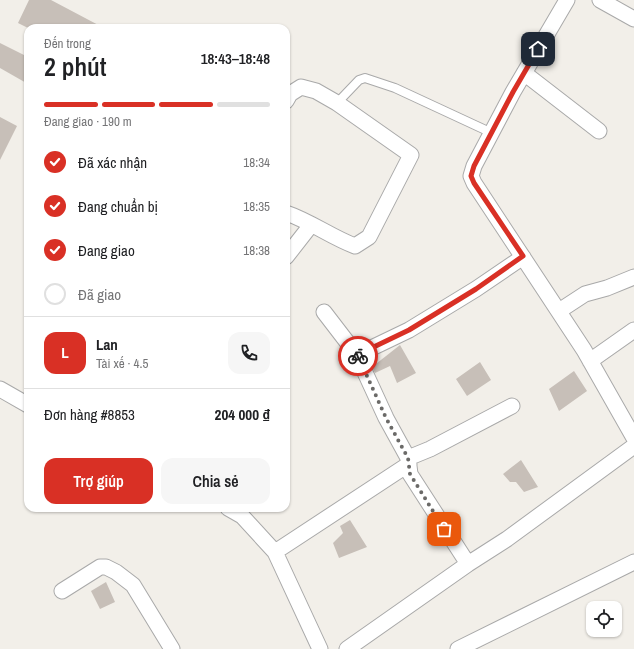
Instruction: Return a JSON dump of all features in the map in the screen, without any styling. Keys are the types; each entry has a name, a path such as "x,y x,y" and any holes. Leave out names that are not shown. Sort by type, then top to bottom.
{"street":[{"path":"567,0 524,74 474,166 471,176 474,183 559,311 590,361 634,438"},
{"path":"600,0 634,19"},
{"path":"524,74 599,131"},
{"path":"290,94 301,87 316,91 411,155 369,238 356,246 344,242 290,214"},
{"path":"290,252 311,225"},
{"path":"357,355 409,330 476,289 523,256"},
{"path":"559,311 585,294 607,288 634,277"},
{"path":"324,312 357,355 386,418 409,461 410,474 468,564"},
{"path":"590,361 634,330"},
{"path":"0,389 24,403"},
{"path":"275,552 430,448 512,406"},
{"path":"347,649 468,564 507,539 634,446"},
{"path":"235,512 242,516 275,552 320,649"},
{"path":"458,649 634,562"},
{"path":"62,591 100,567 106,567 116,572 133,585 172,649"}],"lane":[{"path":"337,104 359,80 365,78 395,88 492,133"}],"building":[{"path":"29,0 51,0 96,24 24,24 24,26 18,23"},
{"path":"0,43 24,55 24,82 0,68"},
{"path":"0,117 17,126 0,160"},
{"path":"400,345 416,373 397,383 390,366 375,373 372,367"},
{"path":"480,362 491,380 467,396 456,379"},
{"path":"574,371 587,391 559,411 549,389"},
{"path":"521,460 538,487 524,492 516,482 510,482 503,474"},
{"path":"350,520 367,547 339,558 333,543 343,533 340,526"},
{"path":"106,582 115,602 100,609 91,591"}],"way so far":[{"path":"358,356 386,418 408,458 410,474 444,529"}],"route":[{"path":"358,356 357,355 409,330 476,289 523,256 474,183 471,176 474,166 513,92 538,49"}]}
